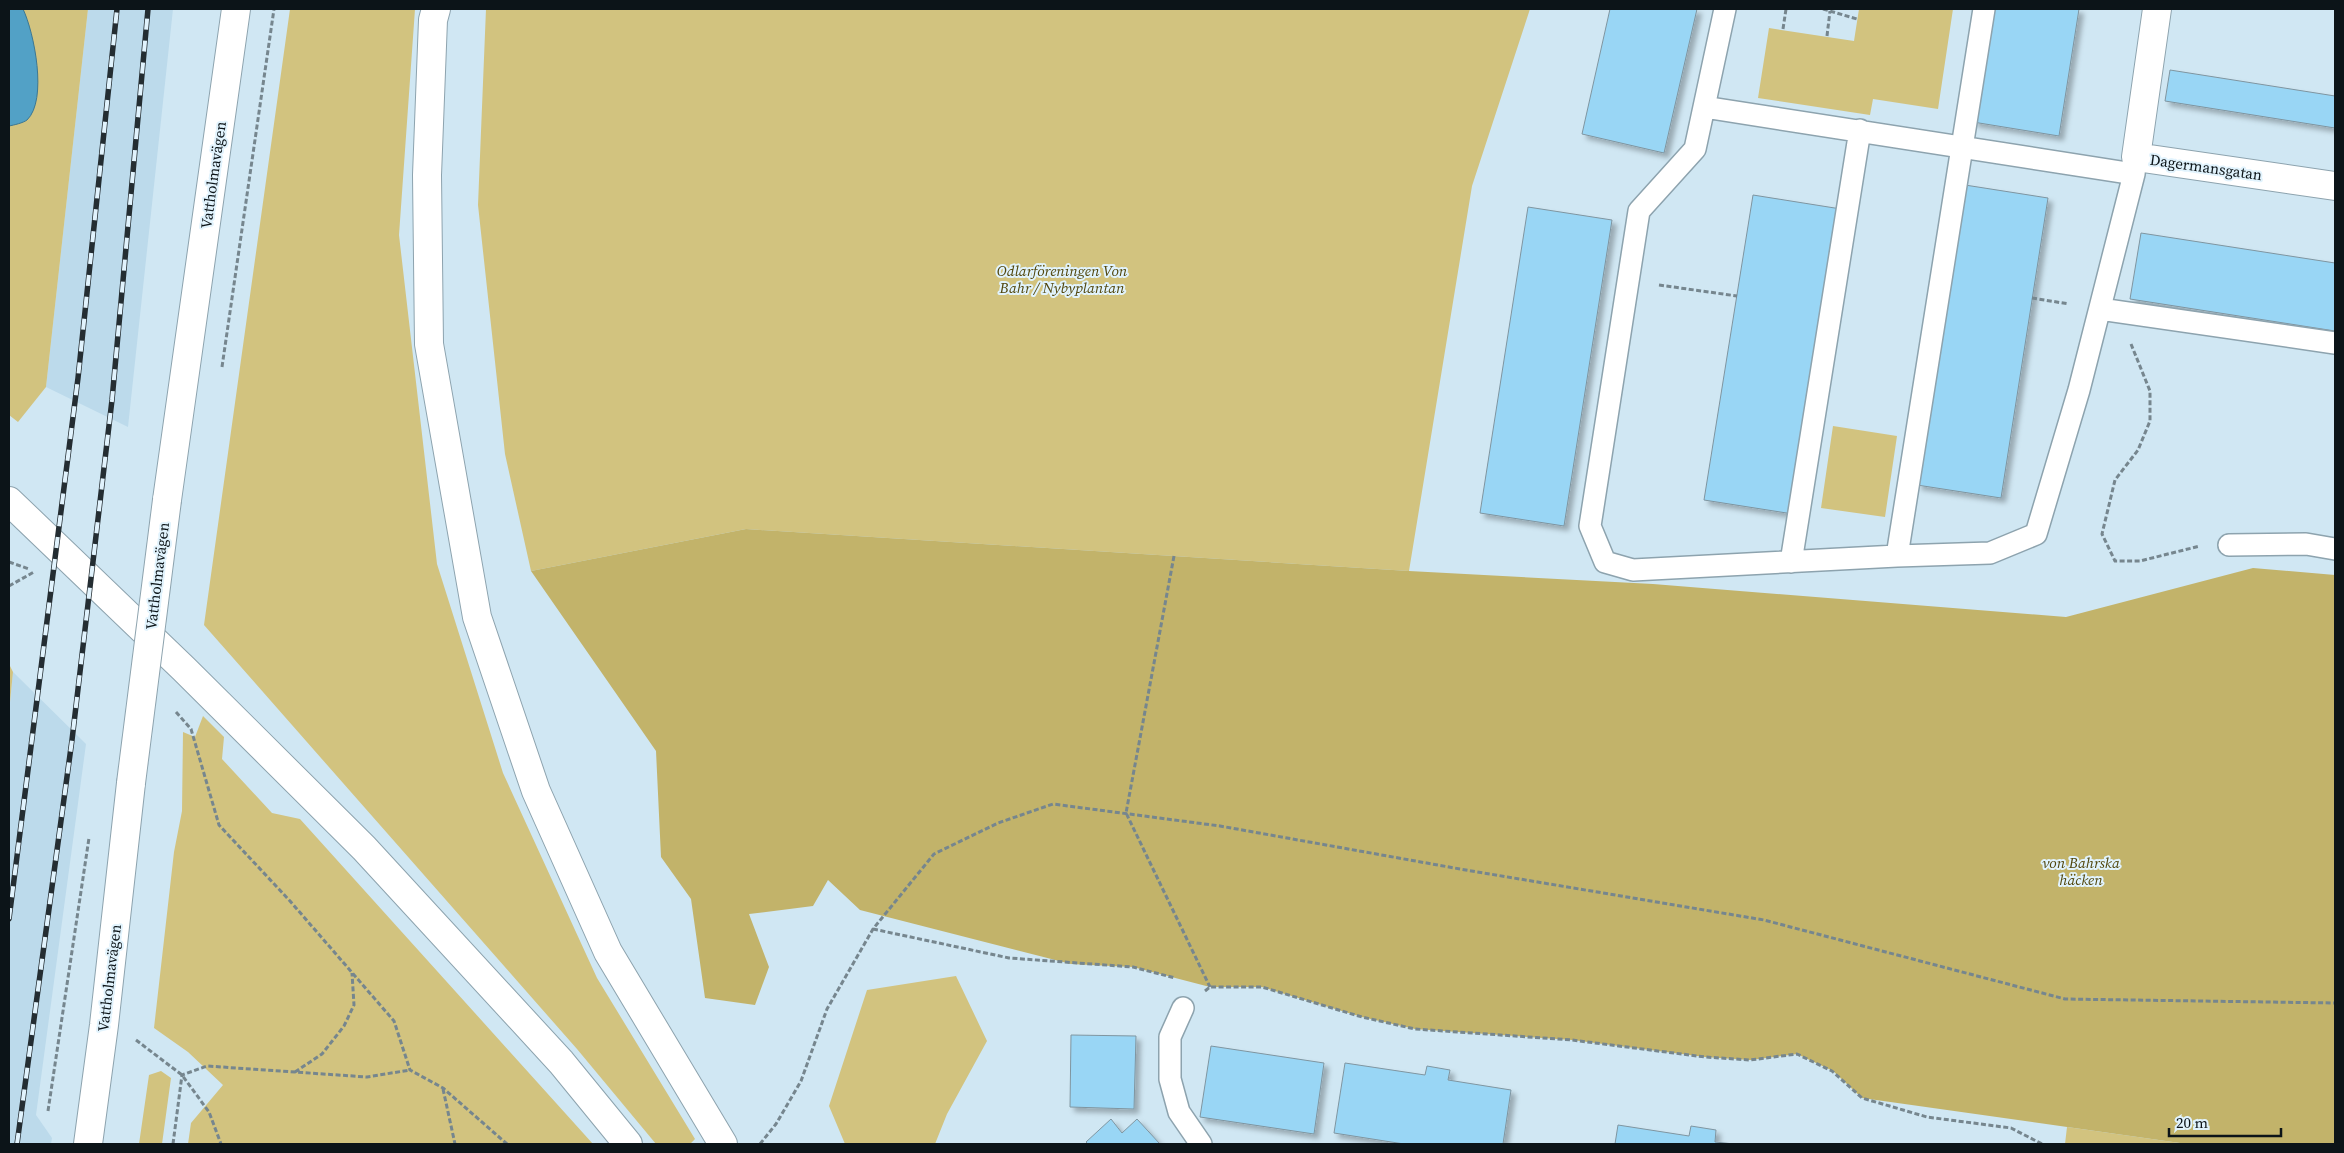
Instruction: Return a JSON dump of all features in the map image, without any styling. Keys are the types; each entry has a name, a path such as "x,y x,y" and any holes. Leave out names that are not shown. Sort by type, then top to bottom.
{"main road":[{"name":"Vattholmavägen","path":"88,1144 167,500 236,9"},
{"path":"436,9 433,20 427,175 429,344 477,617 536,791 608,952 723,1144"},
{"name":"Dagermansgatan","path":"2157,9 2135,165 2335,186"},
{"path":"9,501 184,669 364,848 561,1062 628,1144"}],"lane":[{"path":"1704,107 1962,146 2135,165 2079,390 2036,534 1990,552 1633,570 1605,562 1590,526 1639,211 1695,149 1704,107 1725,9"},
{"path":"1897,556 1984,9"},
{"path":"1791,562 1860,130"},
{"path":"2100,309 2335,343"},
{"path":"2229,545 2306,544 2335,549"},
{"path":"1183,1008 1170,1037 1170,1079 1179,1112 1200,1144"}],"path":[{"path":"222,372 274,9"},
{"path":"1783,30 1786,9"},
{"path":"1823,9 1858,19"},
{"path":"1827,36 1830,11"},
{"path":"1629,280 1737,296"},
{"path":"2032,298 2100,309"},
{"path":"2121,312 2132,350 2150,392 2150,421 2138,450 2114,480 2102,534 2115,561 2140,561 2196,546 2229,545"},
{"path":"1174,556 1126,813 1210,987"},
{"path":"9,562 36,571 42,575"},
{"path":"9,586 36,571"},
{"path":"172,708 191,729 219,825 290,901 394,1021 410,1070"},
{"path":"760,1144 776,1124 801,1081 827,1008 873,929 934,854 998,823 1053,804 1220,826 1764,920 2064,999 2335,1003"},
{"path":"48,1111 89,836"},
{"path":"873,929 1008,958 1133,967 1183,980"},
{"path":"294,1072 322,1054 344,1026 354,1005 352,973"},
{"path":"1200,985 1210,987 1262,987 1362,1017 1415,1029 1572,1040 1705,1058 1750,1060 1797,1054 1832,1071 1862,1098 1928,1118 2011,1128 2042,1144"},
{"path":"1183,1008 1210,987"},
{"path":"104,1025 136,1040 182,1074 209,1112 221,1144"},
{"path":"182,1074 207,1066 367,1077 410,1070 443,1088 507,1144"},
{"path":"173,1144 182,1074"},
{"path":"443,1088 455,1144"}],"shaded area":[{"path":"88,9 173,9 128,427 46,387"},
{"path":"13,672 86,744 36,1115 52,1138 51,1144 9,1144 9,712"}],"green space":[{"path":"9,9 88,9 46,387 18,422 9,415"},
{"path":"290,9 415,9 399,235 437,564 503,773 597,978 695,1139 690,1144 656,1144 577,1049 204,625"},
{"name":"Odlarföreningen Von Bahr / Nybyplantan","path":"486,9 1530,9 1472,186 1409,571 746,529 531,571 505,454 478,205"},
{"path":"1859,9 1953,9 1938,109 1873,99 1870,115 1758,98 1769,28 1854,41"},
{"path":"1833,426 1897,436 1885,517 1821,508"},
{"name":"von Bahrska häcken","path":"746,529 1409,571 1653,584 2066,617 2253,568 2335,575 2335,1144 2187,1144 1862,1098 1833,1071 1797,1054 1750,1060 1705,1057 1572,1040 1415,1029 1362,1017 1262,987 1210,987 1133,967 1071,964 860,910 828,880 813,906 749,914 769,967 755,1005 705,998 691,899 661,857 656,751 531,571"},
{"path":"9,664 13,672 9,712"},
{"path":"203,716 224,737 222,759 272,813 300,819 593,1144 188,1144 191,1123 223,1085 188,1052 154,1028 174,852 182,811 183,732 195,737"},
{"path":"956,976 987,1041 947,1114 935,1144 845,1144 829,1106 867,990"},
{"path":"161,1071 171,1078 162,1144 139,1144 149,1075"},
{"path":"2067,1127 2187,1144 2065,1144"}],"water":[{"path":"9,9 23,9 35,49 38,82 37,97 33,110 27,120 9,126"}],"building":[{"path":"1610,9 1697,9 1664,153 1582,134"},
{"path":"1991,9 2079,9 2059,136 1973,122"},
{"path":"2170,70 2335,96 2335,128 2165,101"},
{"path":"1965,185 2048,198 2001,498 1917,485"},
{"path":"1753,195 1841,209 1793,514 1704,500"},
{"path":"1528,207 1612,220 1564,526 1480,513"},
{"path":"2141,233 2335,263 2335,331 2130,299"},
{"path":"1071,1035 1136,1036 1134,1109 1070,1107"},
{"path":"1211,1046 1324,1063 1314,1134 1200,1117"},
{"path":"1345,1063 1425,1075 1427,1066 1450,1070 1448,1080 1511,1090 1503,1144 1404,1144 1334,1133"},
{"path":"1111,1119 1122,1133 1137,1119 1160,1144 1088,1144 1086,1142"},
{"path":"1618,1125 1689,1136 1691,1126 1716,1130 1715,1142 1734,1144 1615,1144"}],"railway":[{"path":"9,919 78,378 117,9"},
{"path":"17,1144 72,740 112,400 148,9"}]}
